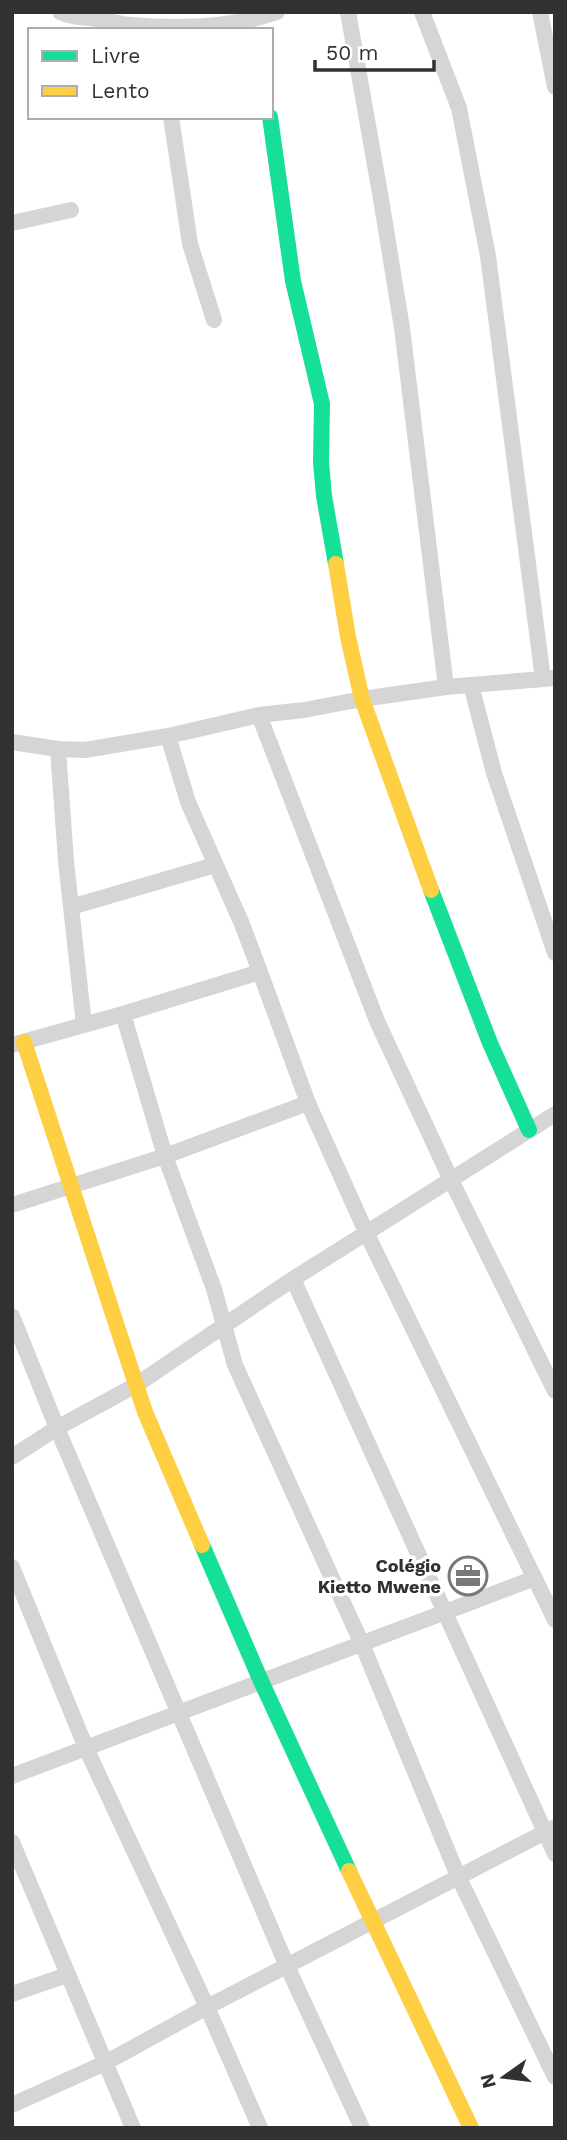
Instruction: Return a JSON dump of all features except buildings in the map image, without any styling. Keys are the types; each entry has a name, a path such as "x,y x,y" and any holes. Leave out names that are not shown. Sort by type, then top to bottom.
{"street":[{"path":"60,12 68,16 128,25 225,24 266,18"},
{"path":"348,12 402,328 446,687"},
{"path":"12,743 85,750 168,736 259,715 362,699 446,687 549,678 488,256 459,108 422,12"},
{"path":"540,12 555,87"},
{"path":"171,119 190,244 214,320"},
{"path":"270,119 291,269 323,404 321,462 324,496 348,637 362,699 480,1019 529,1130"},
{"path":"12,223 71,210"},
{"path":"471,685 494,773 555,953"},
{"path":"259,715 377,1021 451,1181 555,1391"},
{"path":"168,736 187,802 242,924 308,1104 366,1232 555,1620"},
{"path":"58,749 65,861 84,1025"},
{"path":"71,907 215,865"},
{"path":"260,972 18,1044 71,1186 145,1412 261,1681 471,2128"},
{"path":"123,1014 165,1156 214,1289 235,1365 362,1644 458,1876 555,2077"},
{"path":"12,1205 165,1156 308,1104"},
{"path":"12,1457 57,1428 136,1385 293,1279 555,1114"},
{"path":"293,1279 445,1613 549,1830 555,1854"},
{"path":"12,1316 57,1428 287,1966 362,2128"},
{"path":"12,1567 86,1748 207,2007 260,2128"},
{"path":"12,1776 535,1578"},
{"path":"12,2105 105,2063 207,2007 549,1830"},
{"path":"12,1842 133,2128"},
{"path":"12,1994 67,1975"}],"traffic: fast":[{"path":"270,119 293,281 322,404 321,462 336,564"},
{"path":"431,890 490,1043 529,1130"},
{"path":"202,1545 261,1681 349,1871"}],"traffic: slow":[{"path":"336,564 362,699 431,890"},
{"path":"24,1042 145,1412 202,1545"},
{"path":"349,1871 471,2128"}],"place":[{"name":"Colégio Kietto Mwene","path":"468,1576"}]}
